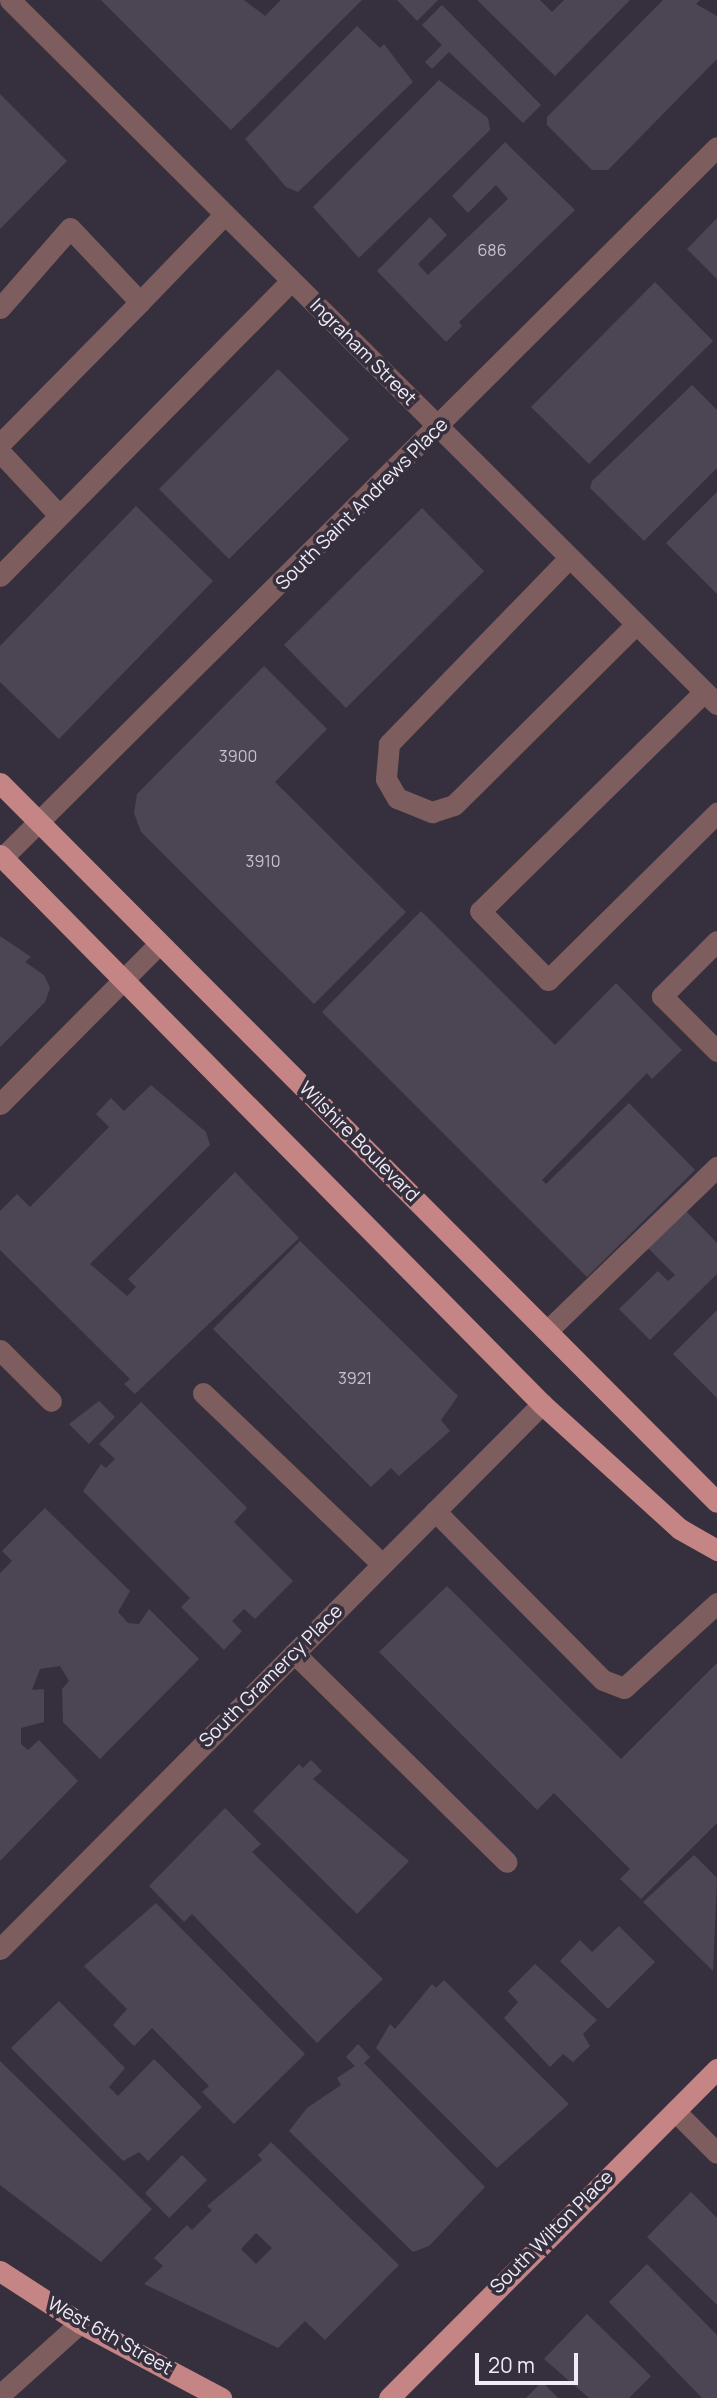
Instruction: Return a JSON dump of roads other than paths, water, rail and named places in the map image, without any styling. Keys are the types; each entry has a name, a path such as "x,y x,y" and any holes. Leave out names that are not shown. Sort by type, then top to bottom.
{"main road":[{"name":"Wilshire Boulevard","path":"0,783 158,945 548,1330 717,1502"},
{"path":"1,857 542,1404 680,1529 717,1550"},
{"name":"South Wilton Place","path":"389,2398 717,2069"},
{"name":"West 6th Street","path":"0,2271 80,2323 222,2398"}],"street":[{"name":"Ingraham Street","path":"9,0 711,698"},
{"name":"South Saint Andrews Place","path":"1,857 439,429 717,147"},
{"path":"0,443 225,214"},
{"path":"0,308 70,228 140,302"},
{"path":"0,576 291,281"},
{"path":"0,452 59,515"},
{"path":"569,558 389,744 386,779 397,798 432,812 454,805 636,624"},
{"path":"711,698 480,911 548,980 717,813"},
{"path":"717,941 662,996 717,1051"},
{"path":"0,1104 158,945"},
{"path":"548,1330 717,1167"},
{"path":"0,1350 51,1401"},
{"path":"202,1393 382,1564"},
{"name":"South Gramercy Place","path":"0,1950 542,1404"},
{"path":"435,1511 603,1680 624,1688 717,1602"},
{"path":"294,1653 507,1862"},
{"path":"675,2110 717,2153"},
{"path":"0,2395 80,2323"}]}
